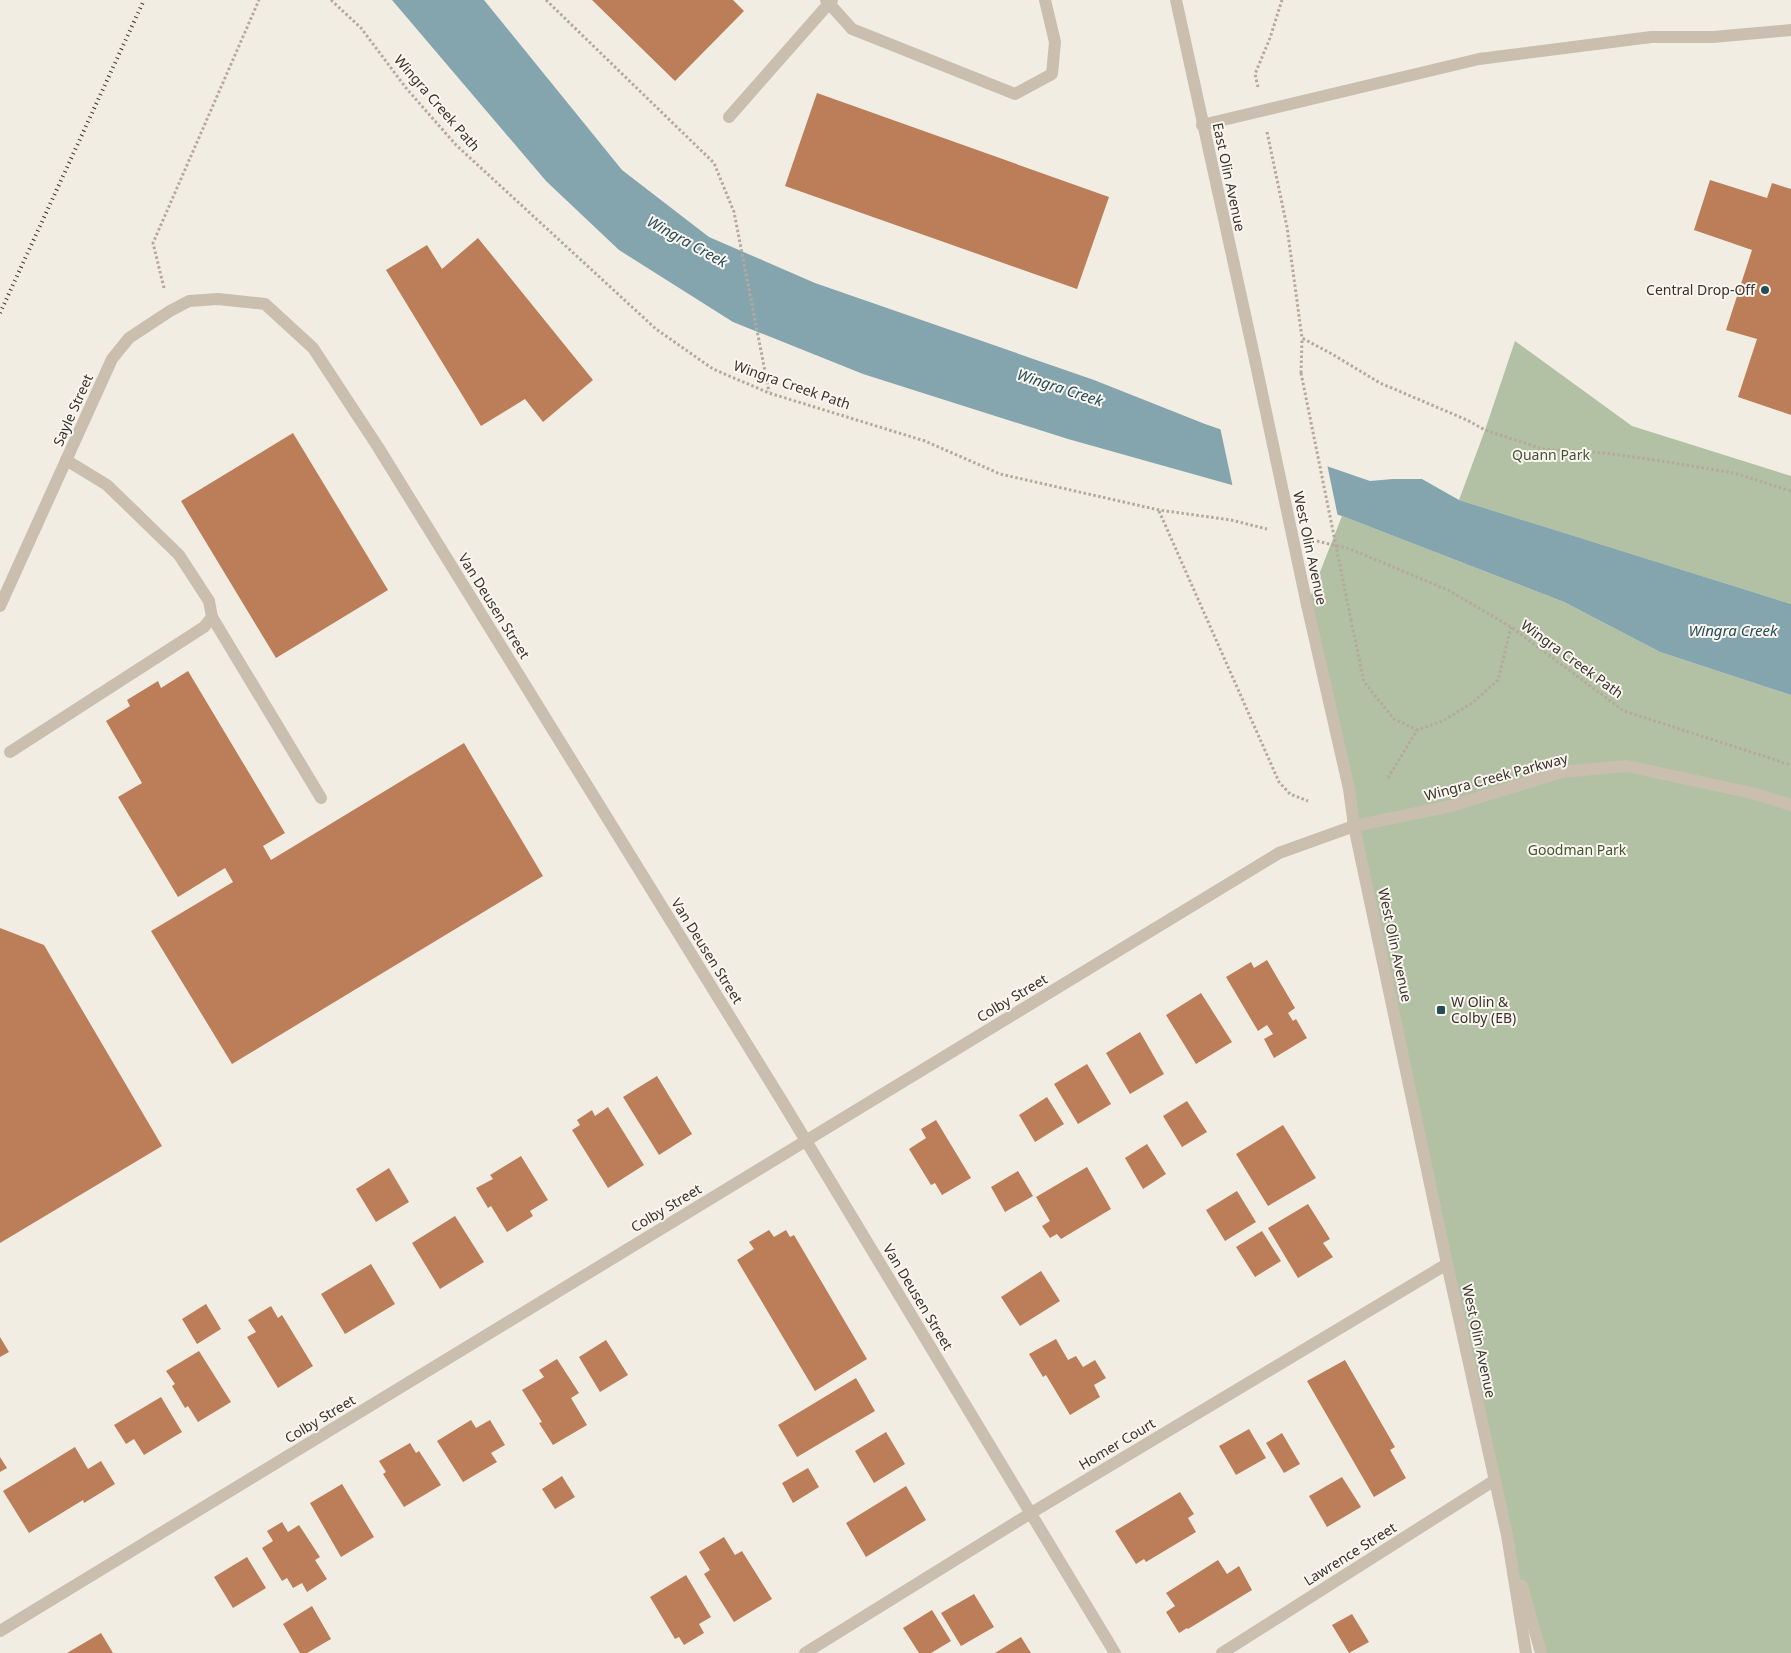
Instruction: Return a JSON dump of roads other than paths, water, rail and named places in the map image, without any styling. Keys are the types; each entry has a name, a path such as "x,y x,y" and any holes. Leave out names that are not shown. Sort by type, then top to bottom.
{"street":[{"path":"729,117 829,1 852,29 1015,94 1052,74 1055,42 1045,0"},
{"name":"East Olin Avenue","path":"1176,0 1255,360"},
{"path":"1202,124 1479,59 1651,37 1713,37 1791,30"},
{"name":"Sayle Street","path":"0,606 112,359 129,338 170,311 189,302 218,299 238,301"},
{"name":"Van Deusen Street","path":"238,301 265,304 313,348 378,448 806,1140 1115,1653"},
{"name":"West Olin Avenue","path":"1255,360 1307,605 1349,789 1354,826 1494,1480 1507,1535 1542,1653"},
{"path":"66,460 107,485 179,555 209,601 212,617 321,798"},
{"path":"10,752 204,627 212,617"},
{"name":"Wingra Creek Parkway","path":"1354,826 1450,806 1562,772 1627,766 1756,794 1791,805"},
{"name":"Colby Street","path":"0,1631 1279,853 1354,826"},
{"name":"Homer Court","path":"805,1653 1031,1513 1447,1264"},
{"name":"Lawrence Street","path":"1222,1653 1494,1480"},
{"name":"West Olin Avenue","path":"1507,1535 1526,1653"}],"water":[{"name":"Wingra Creek","path":"392,0 484,0 622,170 709,237 815,283 1094,380 1205,424 1370,481 1422,479 1459,500 1791,604 1791,695 1660,652 1564,602 1342,516 1068,439 863,374 733,322 619,250 546,181"}],"railway":[{"path":"0,313 144,0"}],"place":[{"name":"Central Drop-Off","path":"1765,290"},
{"name":"W Olin & Colby (EB)","path":"1441,1010"}],"park label":[{"name":"Quann Park","path":"1551,455"},
{"name":"Goodman Park","path":"1577,850"}]}
